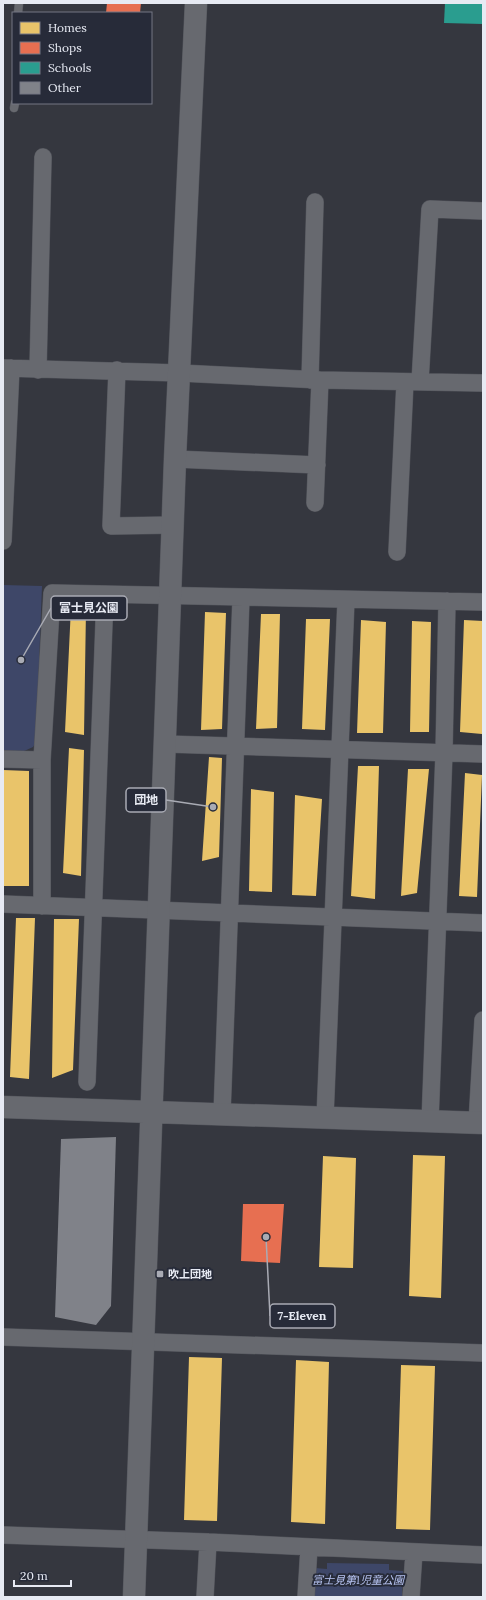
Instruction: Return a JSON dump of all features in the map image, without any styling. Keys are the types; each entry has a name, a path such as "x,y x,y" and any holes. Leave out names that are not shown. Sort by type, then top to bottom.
{"street":[{"path":"134,1597 166,744 175,458 196,3"},
{"path":"38,370 43,157"},
{"path":"315,202 315,380 317,465 315,503"},
{"path":"397,552 412,382 430,209 483,211"},
{"path":"3,542 7,368 38,370 180,372 315,380 483,384"},
{"path":"117,370 111,526 173,525"},
{"path":"175,458 317,465"},
{"path":"42,906 42,760 52,593 483,602"},
{"path":"87,1082 105,595"},
{"path":"222,1114 228,913 241,598"},
{"path":"325,1118 346,600"},
{"path":"430,1122 444,753 447,601"},
{"path":"166,744 483,754"},
{"path":"3,759 42,760"},
{"path":"3,904 483,923"},
{"path":"3,1107 480,1123 483,1020"},
{"path":"3,1337 483,1353"},
{"path":"3,1535 208,1542 483,1555"},
{"path":"205,1597 208,1542"},
{"path":"306,1597 309,1547"},
{"path":"411,1597 414,1552"}],"green space":[{"path":"3,585 42,586 36,742 33,747 22,752 3,752"},
{"name":"富士見第1児童公園","path":"327,1563 389,1564 389,1570 403,1571 402,1597 313,1597 315,1568 327,1569"}],"building: Homes":[{"path":"71,607 86,609 84,735 65,732"},
{"path":"205,612 226,613 222,729 201,730"},
{"path":"261,614 280,614 277,728 256,729"},
{"path":"306,619 330,619 325,730 302,729"},
{"path":"361,620 386,622 383,733 357,733"},
{"path":"464,620 483,621 482,734 460,732"},
{"path":"412,621 431,622 429,732 410,732"},
{"path":"69,748 84,750 81,876 63,873"},
{"path":"209,757 222,758 219,857 202,861"},
{"path":"358,766 379,766 375,899 351,896"},
{"path":"408,769 429,769 417,893 401,896"},
{"path":"3,770 29,771 29,886 3,886"},
{"path":"465,773 482,775 477,897 459,896"},
{"path":"251,789 274,792 272,892 249,891"},
{"path":"295,795 322,799 316,896 292,895"},
{"path":"16,918 35,918 29,1079 10,1077"},
{"path":"54,919 79,919 73,1070 52,1078"},
{"path":"413,1155 445,1156 441,1298 409,1296"},
{"path":"323,1156 356,1158 353,1268 319,1267"},
{"path":"189,1357 222,1358 217,1521 184,1520"},
{"path":"296,1360 329,1362 325,1524 291,1522"},
{"path":"401,1365 435,1366 430,1530 396,1529"}],"building: Shops":[{"path":"107,3 141,3 140,12 106,12"},
{"path":"243,1204 284,1204 280,1263 241,1261"}],"building: Schools":[{"path":"445,3 483,3 483,24 444,23"}],"building: Other":[{"path":"116,1137 111,1306 96,1325 55,1317 61,1139"}],"place":[{"name":"富士見公園","path":"21,660"},
{"name":"団地","path":"213,807"},
{"name":"7-Eleven","path":"266,1237"},
{"name":"吹上団地","path":"160,1274"}]}
